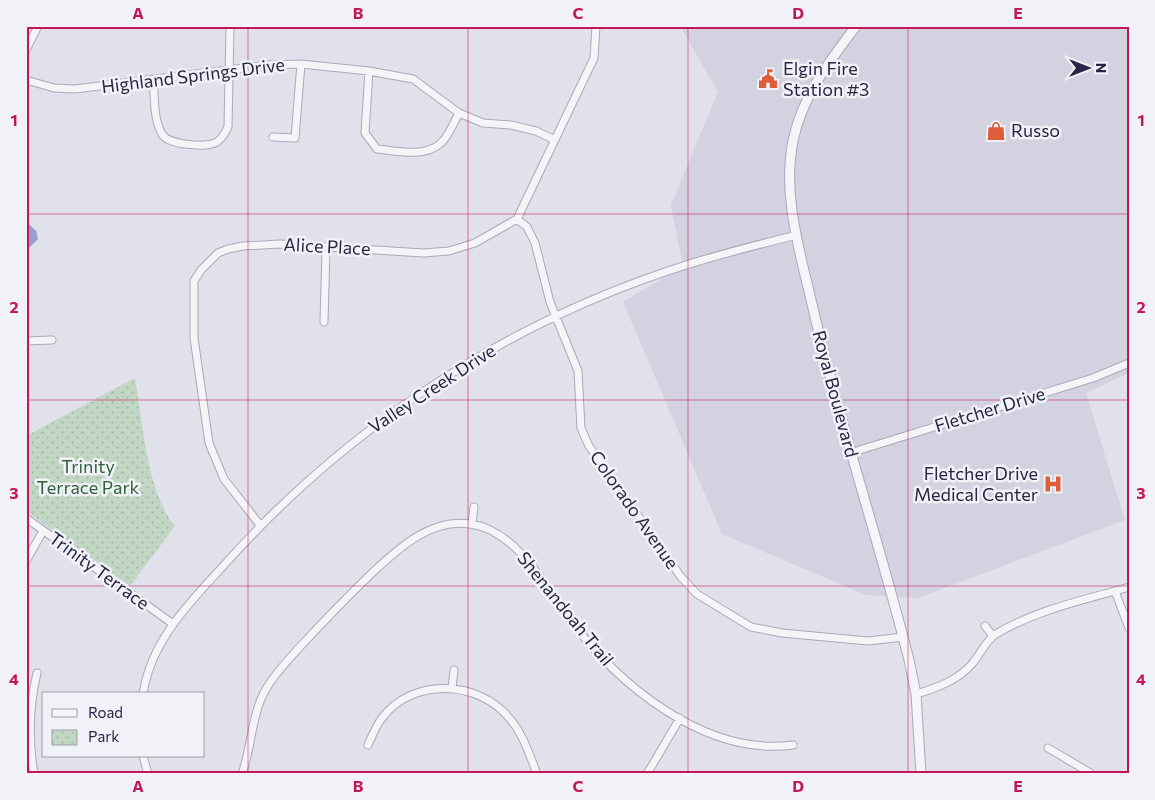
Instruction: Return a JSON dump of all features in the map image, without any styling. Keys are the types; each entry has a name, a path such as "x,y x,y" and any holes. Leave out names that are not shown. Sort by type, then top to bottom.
{"street":[{"path":"26,50 38,26"},
{"path":"153,80 159,126 162,135 174,143 210,145 224,136 228,127 230,26"},
{"path":"517,219 594,58 596,26"},
{"name":"Royal Boulevard","path":"856,26 817,78 797,123 789,172 791,202 822,352 903,637 916,694 921,774"},
{"path":"273,137 295,138 301,64"},
{"name":"Highland Springs Drive","path":"26,80 54,88 75,89 268,65 301,64 413,78 459,113 483,123 511,125 536,131 555,140"},
{"path":"369,72 365,134 377,149 413,152 432,149 442,142 459,113"},
{"name":"Alice Place","path":"260,525 224,479 209,443 194,338 194,281 210,259 228,249 258,244 423,253 449,251 475,243 517,219"},
{"name":"Colorado Avenue","path":"517,219 526,227 535,243 544,283 578,372 581,428 589,446 681,577 697,594 751,627 782,633 868,641 903,637"},
{"name":"Valley Creek Drive","path":"144,692 151,662 173,624 260,525 313,476 371,428 418,394 495,348 557,317 663,272 718,255 797,235"},
{"path":"324,322 326,248"},
{"path":"26,341 52,340"},
{"name":"Fletcher Drive","path":"850,453 1093,378 1129,363"},
{"path":"472,524 474,507"},
{"name":"Trinity Terrace","path":"26,518 173,624"},
{"name":"Shenandoah Trail","path":"242,774 256,710 262,696 281,668 323,622 411,540 436,528 460,523 472,524 491,532 521,552 594,650 642,694 663,710 708,731 736,741 763,746 793,745"},
{"path":"26,561 42,530"},
{"path":"916,694 943,685 958,677 971,665 994,636 1036,615 1129,587"},
{"path":"1114,591 1129,628"},
{"path":"985,626 994,636"},
{"path":"452,688 454,670"},
{"path":"34,774 29,727 30,702 37,673"},
{"path":"368,745 383,717 408,697 437,688 464,690 488,701 509,717 518,729 537,774"},
{"path":"647,774 680,718"},
{"path":"1048,748 1092,774"},
{"path":"144,758 148,774"}],"shaded area":[{"path":"680,26 1129,26 1129,373 1086,393 1125,520 918,598 866,595 722,534 623,302 683,266 671,205 718,92"}],"green space":[{"name":"Trinity Terrace Park","path":"135,378 143,435 152,476 158,495 175,526 130,586 26,511 26,436"}],"water":[{"path":"26,221 36,231 38,239 29,248 26,248"}],"place":[{"name":"Elgin Fire Station #3","path":"768,79"},
{"name":"Russo","path":"996,131"},
{"name":"Fletcher Drive Medical Center","path":"1053,484"}]}
